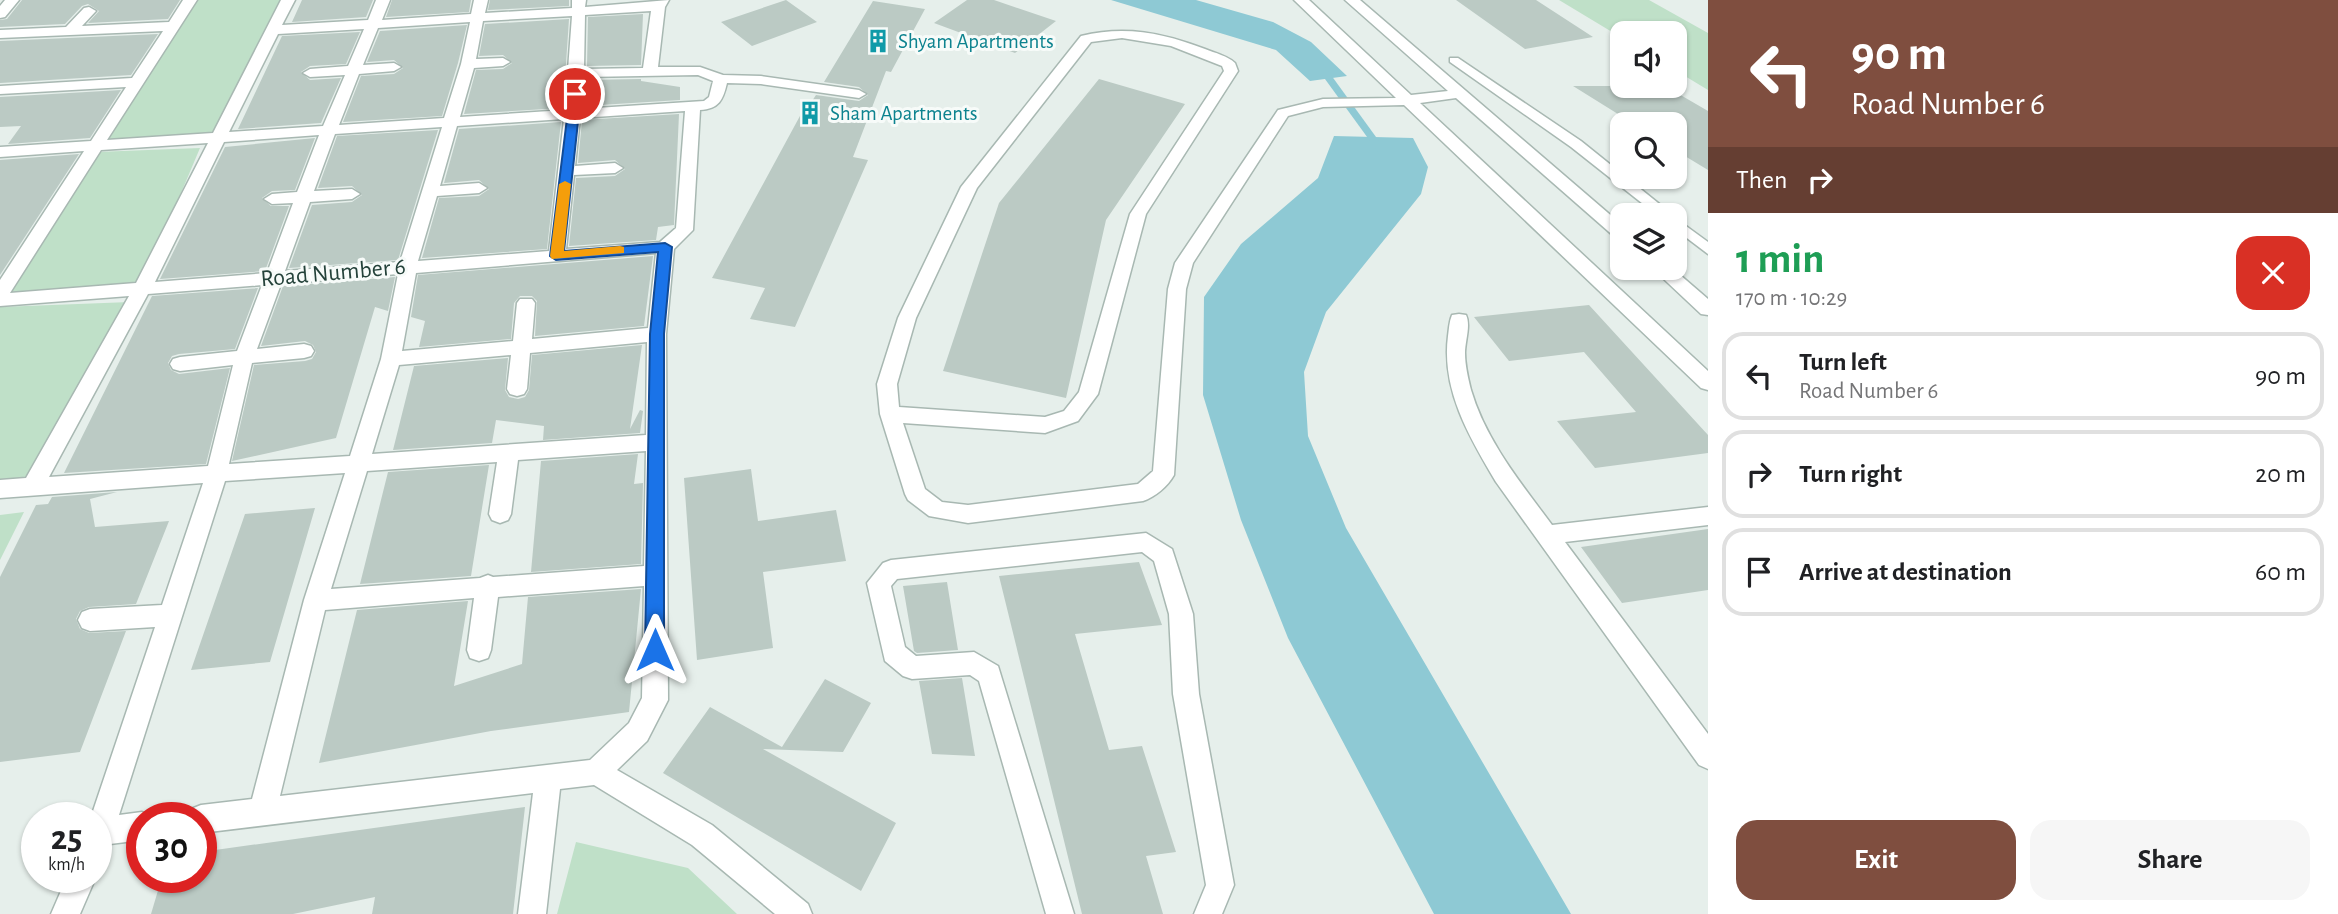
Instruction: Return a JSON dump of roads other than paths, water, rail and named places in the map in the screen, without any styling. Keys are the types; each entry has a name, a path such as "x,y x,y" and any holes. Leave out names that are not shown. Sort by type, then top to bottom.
{"street":[{"path":"0,14 12,0"},
{"path":"0,294 93,146 190,0"},
{"path":"32,487 142,289 288,0"},
{"path":"111,802 217,472 244,358 328,132 383,0"},
{"path":"1301,0 1402,101 1708,383"},
{"path":"1352,0 1610,223"},
{"path":"274,30 374,24 479,9 660,4 650,72"},
{"path":"556,256 578,73 578,6"},
{"path":"262,812 316,600 391,359 408,266 468,64 479,9"},
{"path":"71,30 89,10"},
{"path":"0,34 174,26"},
{"path":"890,414 1045,425 1071,416 1087,394 1138,214 1231,71 1228,63 1200,52 1130,32 1106,33 1086,39 969,187 907,318 887,384 890,414 916,494 937,510 968,514 1143,492 1163,475 1177,289 1184,263 1283,113 1323,103 1402,101 1462,93"},
{"path":"468,64 503,62"},
{"path":"310,73 394,67"},
{"path":"578,73 701,71 721,79 761,80 859,94"},
{"path":"0,152 708,105 716,99 721,79"},
{"path":"0,90 137,82"},
{"path":"217,817 596,772 638,732 655,700 657,334 665,247 684,230 693,106"},
{"path":"566,171 615,168"},
{"path":"429,192 478,188"},
{"path":"272,199 352,194"},
{"name":"Road Number 6","path":"0,300 665,247"},
{"path":"1675,280 1708,309"},
{"path":"517,389 526,303"},
{"path":"1459,320 1455,359 1462,395 1483,443 1708,756"},
{"path":"391,359 657,334"},
{"path":"180,364 304,351"},
{"path":"0,489 656,442"},
{"path":"500,514 509,453"},
{"path":"1547,535 1708,516"},
{"path":"1060,914 989,674 974,663 912,668 894,653 879,583 891,570 1146,542 1164,556 1181,614 1186,694 1220,885 1208,914"},
{"path":"316,600 488,585 655,575"},
{"path":"479,650 488,585"},
{"path":"90,620 172,615"},
{"path":"596,772 702,835 798,914"},
{"path":"532,914 548,778"},
{"path":"65,914 75,893"}],"lane":[{"path":"1454,60 1576,144 1651,203"},
{"path":"1687,231 1708,248"}],"water":[{"path":"1111,0 1196,0 1273,22 1311,42 1347,76 1310,81 1276,50"},
{"path":"1334,136 1413,138 1428,167 1421,194 1326,312 1304,372 1308,436 1346,528 1571,914 1434,914 1288,638 1241,520 1203,395 1204,297 1241,244 1318,178"}],"waterway":[{"path":"1320,66 1381,150"}],"place":[{"name":"Shyam Apartments","path":"878,41"},
{"name":"Sham Apartments","path":"810,113"}]}
